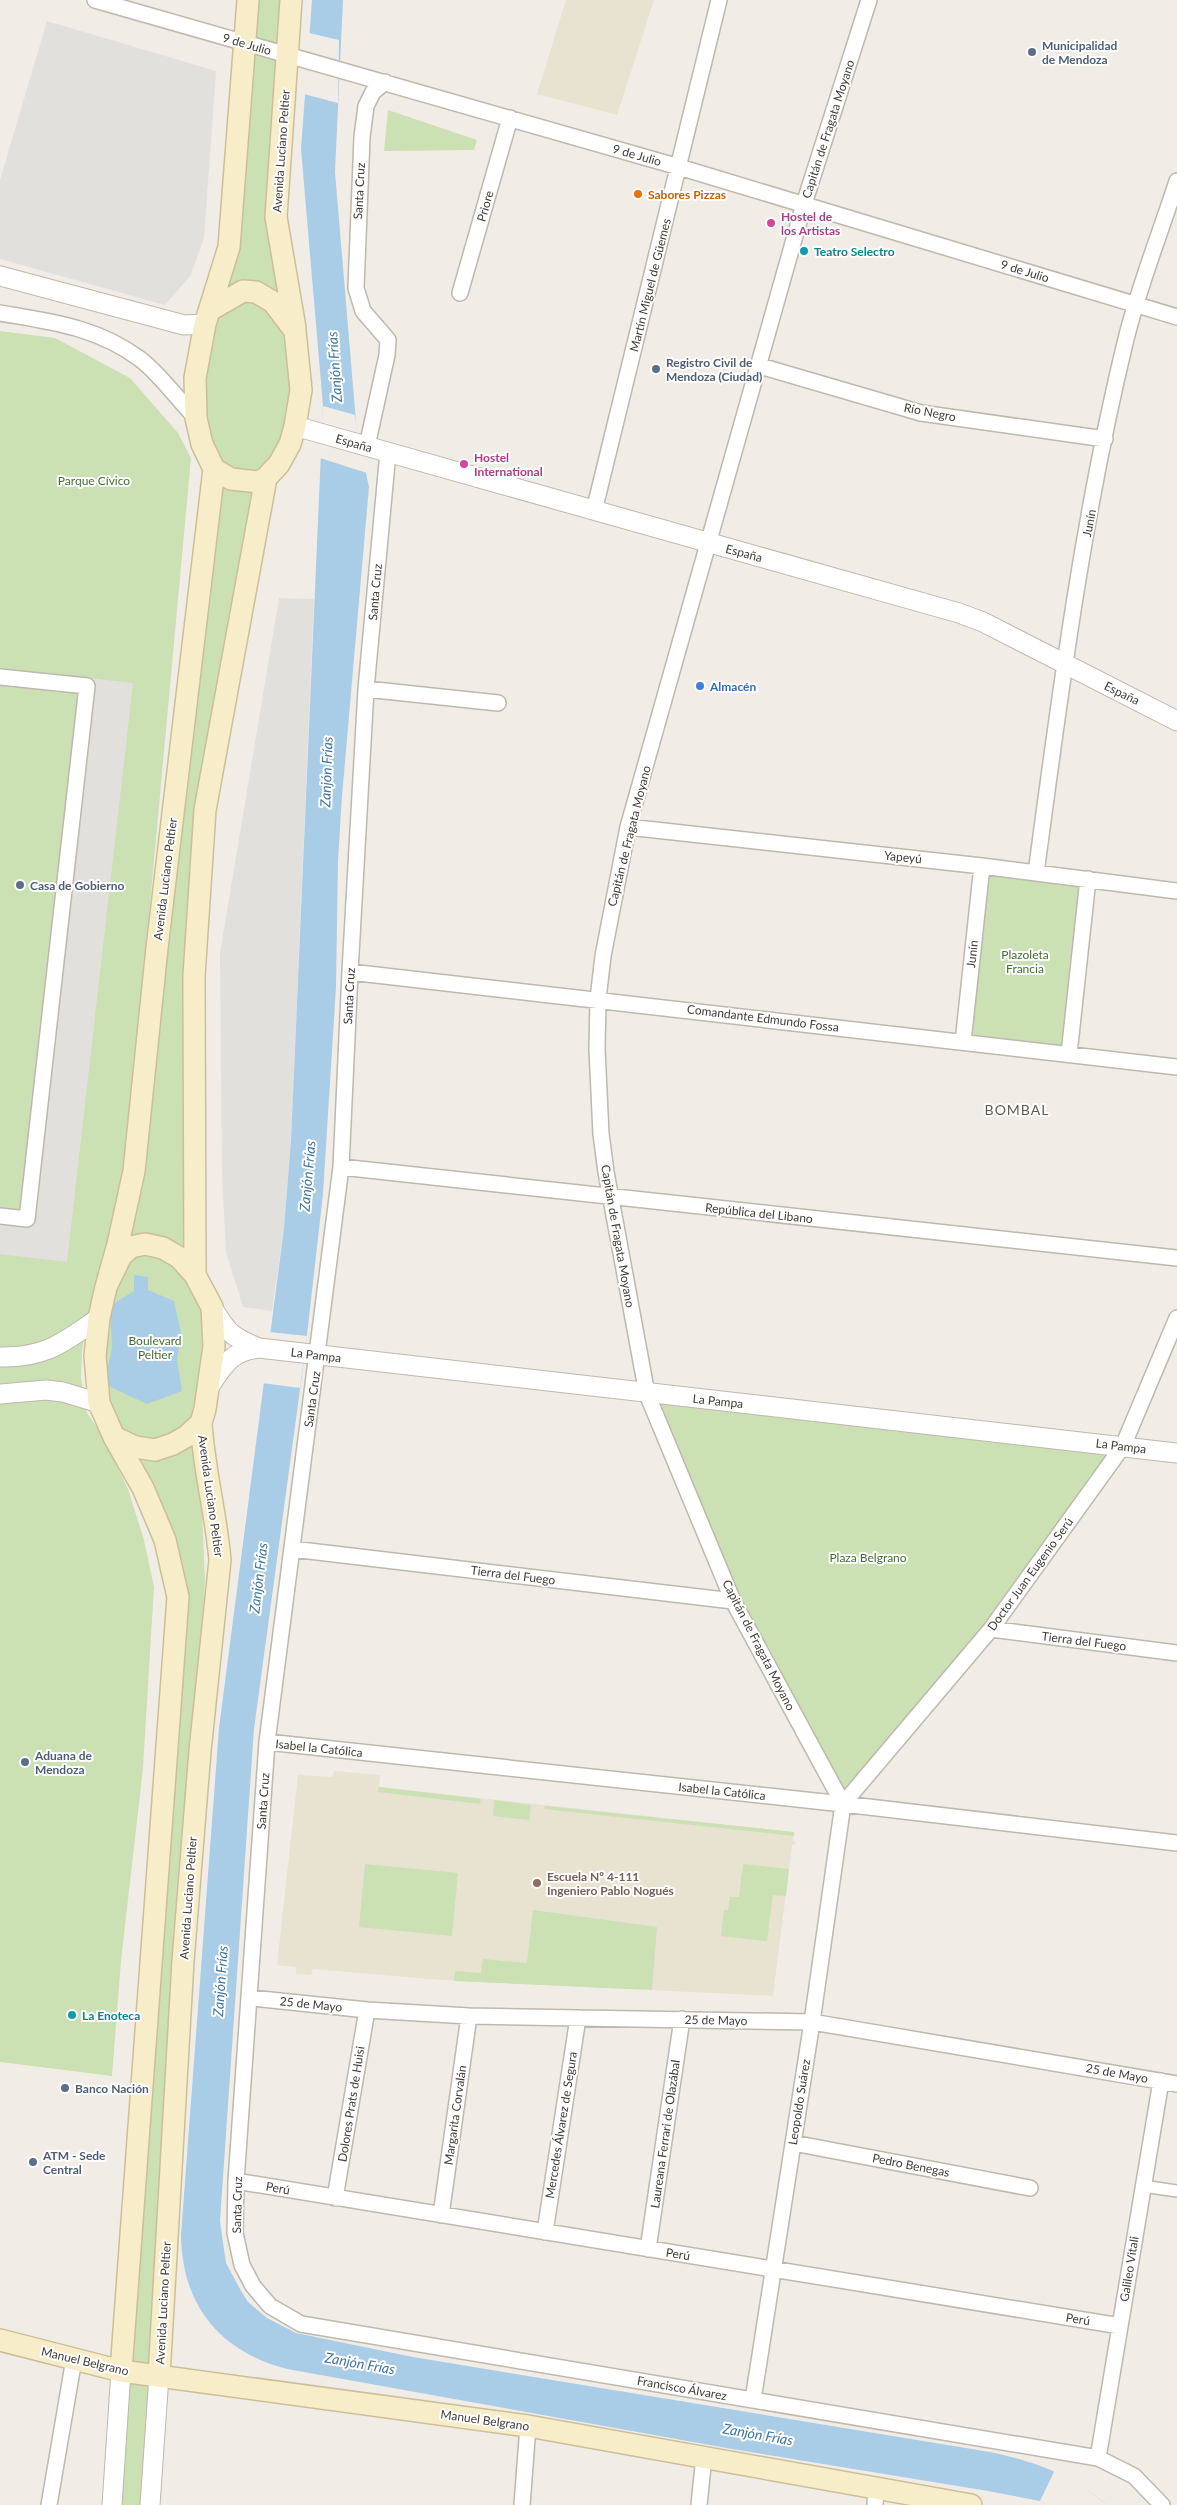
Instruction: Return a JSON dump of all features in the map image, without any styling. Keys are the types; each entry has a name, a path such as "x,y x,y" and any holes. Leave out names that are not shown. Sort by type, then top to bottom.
{"main road":[{"path":"207,317 243,292 256,292 273,302 295,331 301,390 295,426 290,444 279,464 266,478 253,483 231,479 214,469 202,444 196,418 195,378 207,317 229,247 248,0"},
{"name":"Avenida Luciano Peltier","path":"291,0 297,58 276,217 295,331"},
{"name":"Avenida Luciano Peltier","path":"106,1287 118,1244 134,1171 157,948 214,469"},
{"path":"195,1276 194,976 205,810 266,478"},
{"path":"114,1437 135,1447 155,1450 173,1444 187,1436 201,1423 209,1387 214,1346 212,1307 195,1276 180,1258 163,1248 145,1244 131,1247 122,1256 106,1287 99,1318 95,1356 99,1403 114,1437 143,1488 165,1540 178,1597 121,2371"},
{"name":"Avenida Luciano Peltier","path":"159,2376 183,1961 200,1751 220,1560 218,1536 203,1457 201,1423"},
{"name":"Manuel Belgrano","path":"0,2340 121,2371 528,2426 704,2457 876,2497 971,2505"}],"street":[{"name":"9 de Julio","path":"95,0 679,167 1177,317"},
{"name":"Martín Miguel de Güemes","path":"594,512 719,0"},
{"name":"Capitán de Fragata Moyano","path":"843,1804 733,1601 647,1394 610,1197 601,1134 597,1048 598,999 610,912 628,827 710,544 804,204 869,0"},
{"name":"Santa Cruz","path":"363,445 387,355 388,340 363,311 356,288 361,156 366,106 373,92 386,82"},
{"name":"Priore","path":"460,293 510,118"},
{"name":"Junín","path":"1036,873 1064,665 1105,439 1124,347 1136,304 1177,181"},
{"path":"0,276 184,325 207,317"},
{"path":"0,313 57,322 100,334 141,360 196,418"},
{"name":"Río Negro","path":"760,366 921,413 1105,439"},
{"name":"España","path":"295,426 594,512 892,592 959,613 983,622 1177,721"},
{"name":"Santa Cruz","path":"270,2306 253,2286 238,2249 235,2233 236,2181 267,1742 292,1549 311,1354 341,1167 366,689 388,452"},
{"path":"0,677 87,686 26,1219 0,1216"},
{"path":"366,689 498,703"},
{"name":"Yapeyú","path":"628,827 982,866 1177,891"},
{"name":"Junín","path":"963,1042 982,866"},
{"path":"1069,1054 1088,879"},
{"name":"Comandante Edmundo Fossa","path":"350,972 1177,1067"},
{"name":"República del Libano","path":"341,1167 1177,1258"},
{"name":"La Pampa","path":"212,1307 227,1331 240,1340 263,1349"},
{"path":"0,1357 32,1355 56,1348 99,1318"},
{"name":"Doctor Juan Eugenio Serú","path":"843,1804 991,1629 1123,1446 1177,1318"},
{"name":"La Pampa","path":"209,1387 224,1365 237,1353 263,1349 1177,1453"},
{"path":"0,1394 46,1390 63,1392 99,1403"},
{"name":"Tierra del Fuego","path":"292,1549 733,1601"},
{"name":"Tierra del Fuego","path":"991,1629 1177,1653"},
{"name":"Isabel la Católica","path":"267,1742 843,1804 1177,1843"},
{"name":"Leopoldo Suárez","path":"753,2400 812,2022 843,1804"},
{"name":"25 de Mayo","path":"250,1998 367,2010 469,2016 812,2022 1177,2084"},
{"name":"Dolores Prats de Huisi","path":"335,2198 367,2010"},
{"name":"Margarita Corvalán","path":"442,2215 469,2016"},
{"name":"Mercedes Álvarez de Segura","path":"545,2232 578,2018"},
{"name":"Laureana Ferrari de Olazábal","path":"648,2250 682,2019"},
{"name":"Galileo Vitali","path":"1098,2458 1161,2081"},
{"name":"Pedro Benegas","path":"793,2143 1030,2188"},
{"name":"Perú","path":"236,2181 1120,2326"},
{"path":"1143,2186 1177,2192"},
{"name":"Francisco Álvarez","path":"270,2306 301,2324 1098,2458"},
{"path":"49,2505 74,2359"},
{"path":"112,2505 121,2371"},
{"path":"150,2505 159,2376"},
{"path":"522,2505 528,2426"},
{"path":"699,2505 704,2457"},
{"path":"1098,2458 1134,2476 1162,2505"}],"shaded area":[{"path":"566,0 654,0 617,115 537,94"},
{"path":"47,21 216,71 204,238 191,275 165,305 0,259 0,180"},
{"path":"279,598 314,599 291,1141 284,1228 272,1311 243,1307 226,1252 222,1177 220,953"},
{"path":"88,678 133,683 67,1262 0,1254 0,1216 26,1219"},
{"name":"Escuela Nº 4-111 Ingeniero Pablo Nogués","path":"334,1771 380,1775 379,1787 794,1832 793,1841 796,1841 795,1845 792,1845 773,1996 441,1980 313,1969 311,1975 296,1974 296,1967 277,1965 298,1775 332,1777"}],"green space":[{"name":"Boulevard Peltier","path":"253,0 291,0 274,217 297,389 272,469 209,756 185,944 184,1170 209,1307 198,1421 205,1581 144,2505 119,2505 183,1596 115,1426 99,1356 221,465 202,414 203,376"},
{"path":"388,110 477,140 474,150 384,151"},
{"name":"Parque Cívico","path":"0,331 55,338 130,378 178,433 191,458 126,1165 82,1349 81,1378 87,1413 101,1433 128,1489 144,1540 154,1587 143,1768 121,1961 112,2076 0,2062"},
{"name":"Plazoleta Francia","path":"982,866 1088,879 1069,1054 963,1042"},
{"name":"Plaza Belgrano","path":"655,1399 1115,1449 991,1622 844,1795 738,1599"},
{"path":"379,1787 481,1799 480,1804 378,1792"},
{"path":"494,1800 531,1805 529,1820 493,1816"},
{"path":"545,1806 794,1832 794,1836 544,1809"},
{"path":"365,1864 458,1873 452,1936 359,1927"},
{"path":"743,1864 789,1869 786,1896 773,1895 767,1941 721,1936 724,1910 728,1910 730,1897 739,1897"},
{"path":"533,1910 657,1927 652,1990 454,1981 455,1971 481,1973 483,1959 527,1963"}],"water":[{"name":"Zanjón Frías","path":"312,0 343,0 335,172 357,433 369,487 342,796 338,861 336,987 323,1194 305,1353 254,1729 220,2221 226,2263 248,2302 267,2318 296,2333 413,2357 990,2452 1023,2460 1066,2477 1107,2505 1048,2505 1040,2501 988,2491 732,2449 287,2369 263,2361 242,2350 224,2337 209,2322 197,2303 188,2283 183,2260 181,2235 219,1728 284,1228 291,1141 323,406 301,149"},
{"path":"134,1275 148,1277 148,1290 174,1301 181,1333 177,1360 182,1391 147,1404 104,1384 112,1348 110,1306 134,1291"}],"pier":[{"path":"309,33 339,40 338,103 304,94"},
{"path":"323,406 355,415 359,444 367,473 320,458"},
{"path":"269,1332 307,1336 300,1388 262,1383"},
{"path":"1055,2470 1076,2481 1107,2505 1048,2505 1040,2501"}],"place":[{"name":"Municipalidad de Mendoza","path":"1032,52"},
{"name":"Sabores Pizzas","path":"638,194"},
{"name":"Hostel de los Artistas","path":"771,223"},
{"name":"Teatro Selectro","path":"804,251"},
{"name":"Registro Civil de Mendoza (Ciudad)","path":"656,369"},
{"name":"Hostel International","path":"464,464"},
{"name":"Almacén","path":"700,686"},
{"name":"Casa de Gobierno","path":"20,885"},
{"name":"Aduana de Mendoza","path":"25,1762"},
{"name":"Escuela Nº 4-111 Ingeniero Pablo Nogués","path":"537,1883"},
{"name":"La Enoteca","path":"72,2015"},
{"name":"Banco Nación","path":"65,2088"},
{"name":"ATM - Sede Central","path":"33,2162"}],"district":[{"name":"BOMBAL","path":"1017,1109"}]}
